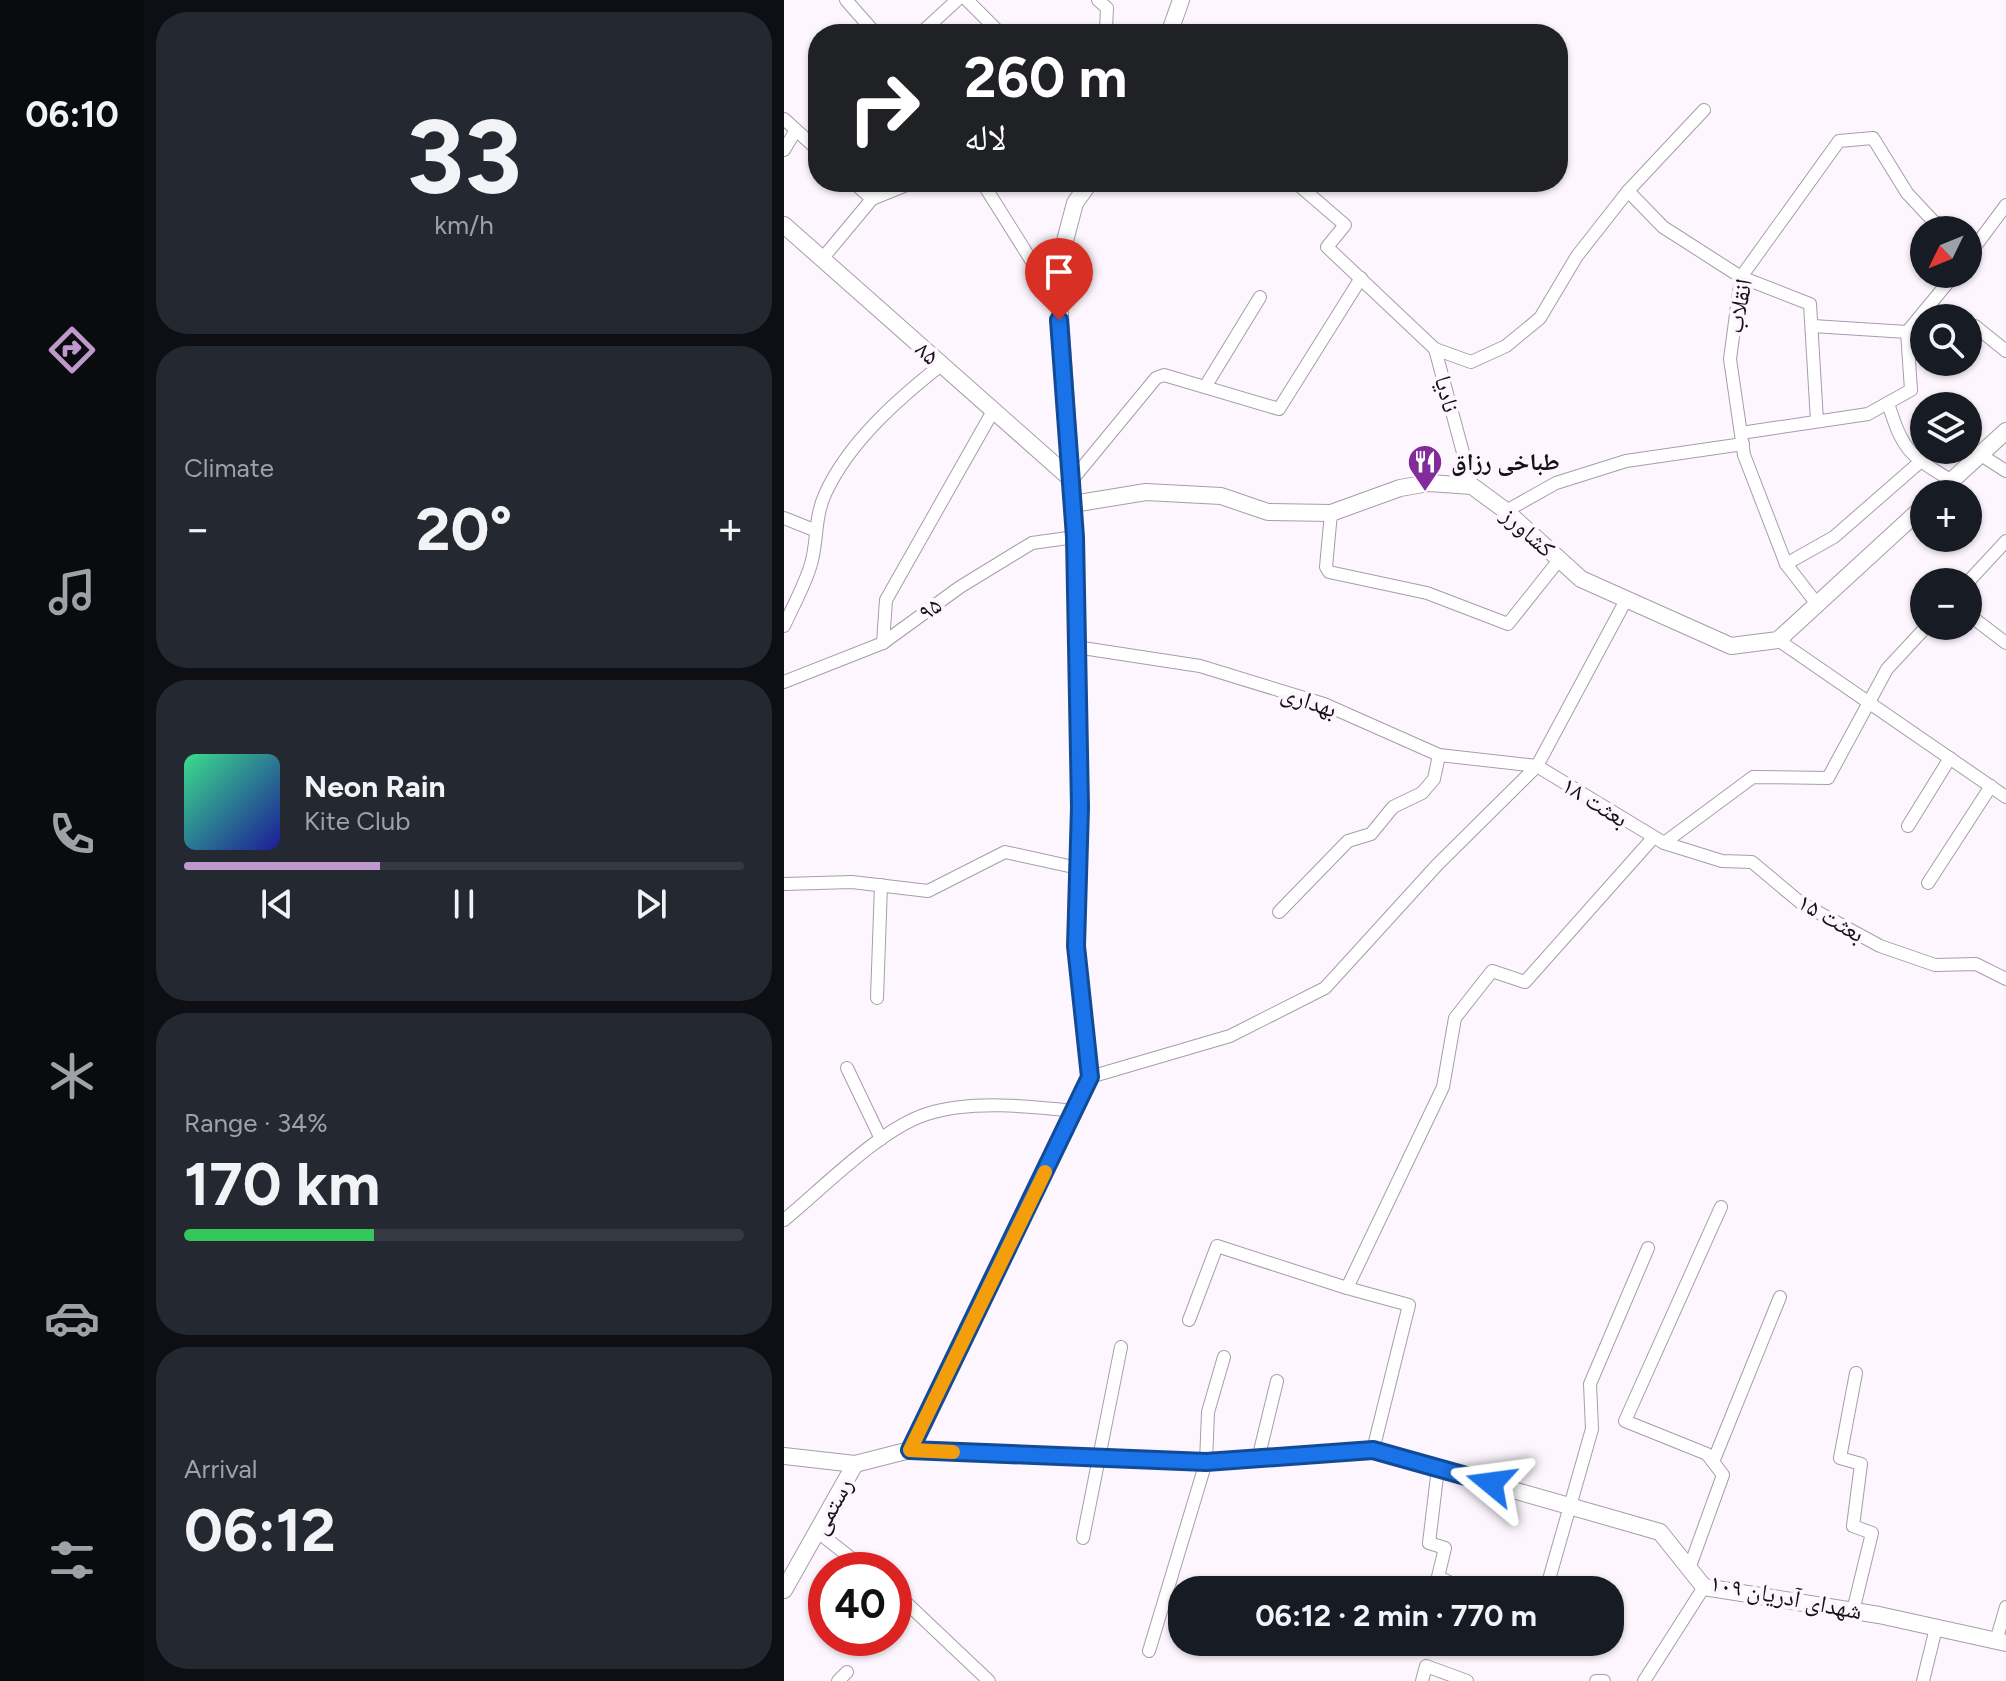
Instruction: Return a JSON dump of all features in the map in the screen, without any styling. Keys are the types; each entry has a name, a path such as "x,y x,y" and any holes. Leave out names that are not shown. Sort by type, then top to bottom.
{"street":[{"path":"846,0 867,24"},
{"path":"931,24 957,0"},
{"path":"967,0 991,24"},
{"path":"1098,0 1107,8 1106,24"},
{"path":"1173,24 1181,0"},
{"path":"1307,192 1345,225 1327,247 1435,349 1471,362 1506,346 1540,318 1577,256 1628,191 1704,110"},
{"path":"784,119 808,141"},
{"path":"784,150 796,130"},
{"name":"انقلاب","path":"1817,604 1786,564 1742,438 1730,359 1741,277 1786,210 1839,141 1873,138 1907,193 1928,216"},
{"path":"1628,191 1663,227 1741,277 1810,304 1817,421"},
{"path":"864,192 872,199"},
{"path":"822,259 872,199 889,192"},
{"path":"988,192 1058,303"},
{"path":"910,1450 1090,1077 1076,946 1075,537 1057,271 1075,203 1083,192"},
{"path":"1983,235 2006,205"},
{"name":"۸۵","path":"784,225 1072,480"},
{"path":"1072,480 1156,378 1164,375 1279,409 1361,278"},
{"path":"1506,511 1556,483 1626,461 1817,421 1868,414 1911,390 1907,332 1943,288"},
{"path":"1205,387 1260,297"},
{"path":"1813,326 1907,332"},
{"path":"1982,332 2006,351"},
{"name":"نادیا","path":"1435,349 1472,486"},
{"path":"784,626 812,562 814,530 825,493 844,461 902,396 941,365"},
{"path":"1888,403 1901,443 1910,452"},
{"path":"883,643 886,600 993,411"},
{"path":"1982,454 2006,431"},
{"path":"1982,456 2006,471"},
{"path":"1786,564 1834,537 1918,464"},
{"path":"1923,464 1950,480"},
{"path":"1953,480 1971,464"},
{"path":"1073,504 1146,492 1221,496 1268,512 1331,513 1400,488 1429,483 1472,486"},
{"name":"کشاورز","path":"1472,486 1506,511 1581,579 1731,646 1778,640"},
{"path":"1331,513 1326,567 1329,572 1427,593 1508,624 1559,560"},
{"path":"784,518 814,530"},
{"path":"1910,519 1778,640 2006,797"},
{"name":"۹۵","path":"784,682 883,643 960,587 1032,543 1075,537"},
{"path":"1981,568 2006,541"},
{"path":"1090,1077 1230,1036 1325,988 1437,865 1537,766 1626,600"},
{"path":"1982,625 2006,643"},
{"path":"1347,1288 1443,1087 1455,1018 1492,971 1525,982 1658,840 1753,777 1828,778 1887,669 1914,640"},
{"name":"بهداری","path":"1076,647 1200,666 1324,704 1439,755 1537,766"},
{"path":"1279,912 1348,841 1371,834 1393,807 1422,793 1434,779 1439,755"},
{"path":"1908,826 1950,758"},
{"name":"بعثت ۱۸","path":"1537,766 1658,840"},
{"path":"1928,883 1991,786"},
{"name":"بعثت ۱۵","path":"1658,840 1722,861 1752,862 1801,903 1880,946 1935,965 1976,964 2006,979"},
{"path":"784,884 852,882 928,891 1005,852 1078,868"},
{"path":"877,998 881,885"},
{"path":"847,1068 881,1139"},
{"path":"784,1220 881,1139 927,1114 1012,1104 1074,1111"},
{"path":"1689,1569 1723,1475 1707,1454 1625,1421 1721,1207"},
{"path":"1189,1320 1217,1246 1409,1305 1373,1450"},
{"path":"1550,1576 1592,1429 1590,1384 1648,1248"},
{"path":"1713,1462 1780,1297"},
{"path":"1083,1538 1121,1347"},
{"path":"1149,1651 1206,1462 1208,1412 1224,1357"},
{"path":"1853,1611 1872,1533 1853,1526 1861,1464 1840,1458 1856,1373"},
{"path":"1259,1455 1277,1381"},
{"name":"شهدای آدریان ۱۰۹","path":"784,1456 855,1464 910,1450 1206,1462 1259,1455 1373,1450 1660,1532 1704,1587 1853,1611 2001,1642"},
{"name":"رستمی","path":"784,1590 855,1464"},
{"path":"1438,1468 1429,1543 1445,1548 1438,1576"},
{"path":"818,1532 843,1552"},
{"path":"1644,1681 1704,1587"},
{"path":"2001,1642 2006,1607"},
{"path":"912,1608 989,1681"},
{"path":"1923,1681 1936,1628"},
{"path":"1422,1681 1426,1666 1467,1681"},
{"path":"1596,1681 1604,1681"}],"slow traffic":[{"path":"953,1452 910,1450 1045,1172"}],"place":[{"name":"طباخی رزاق","path":"1425,493"}],"route":[{"path":"1059,320 1075,537 1080,807 1076,946 1090,1077 910,1450 1206,1462 1259,1455 1373,1450 1491,1483"}]}
